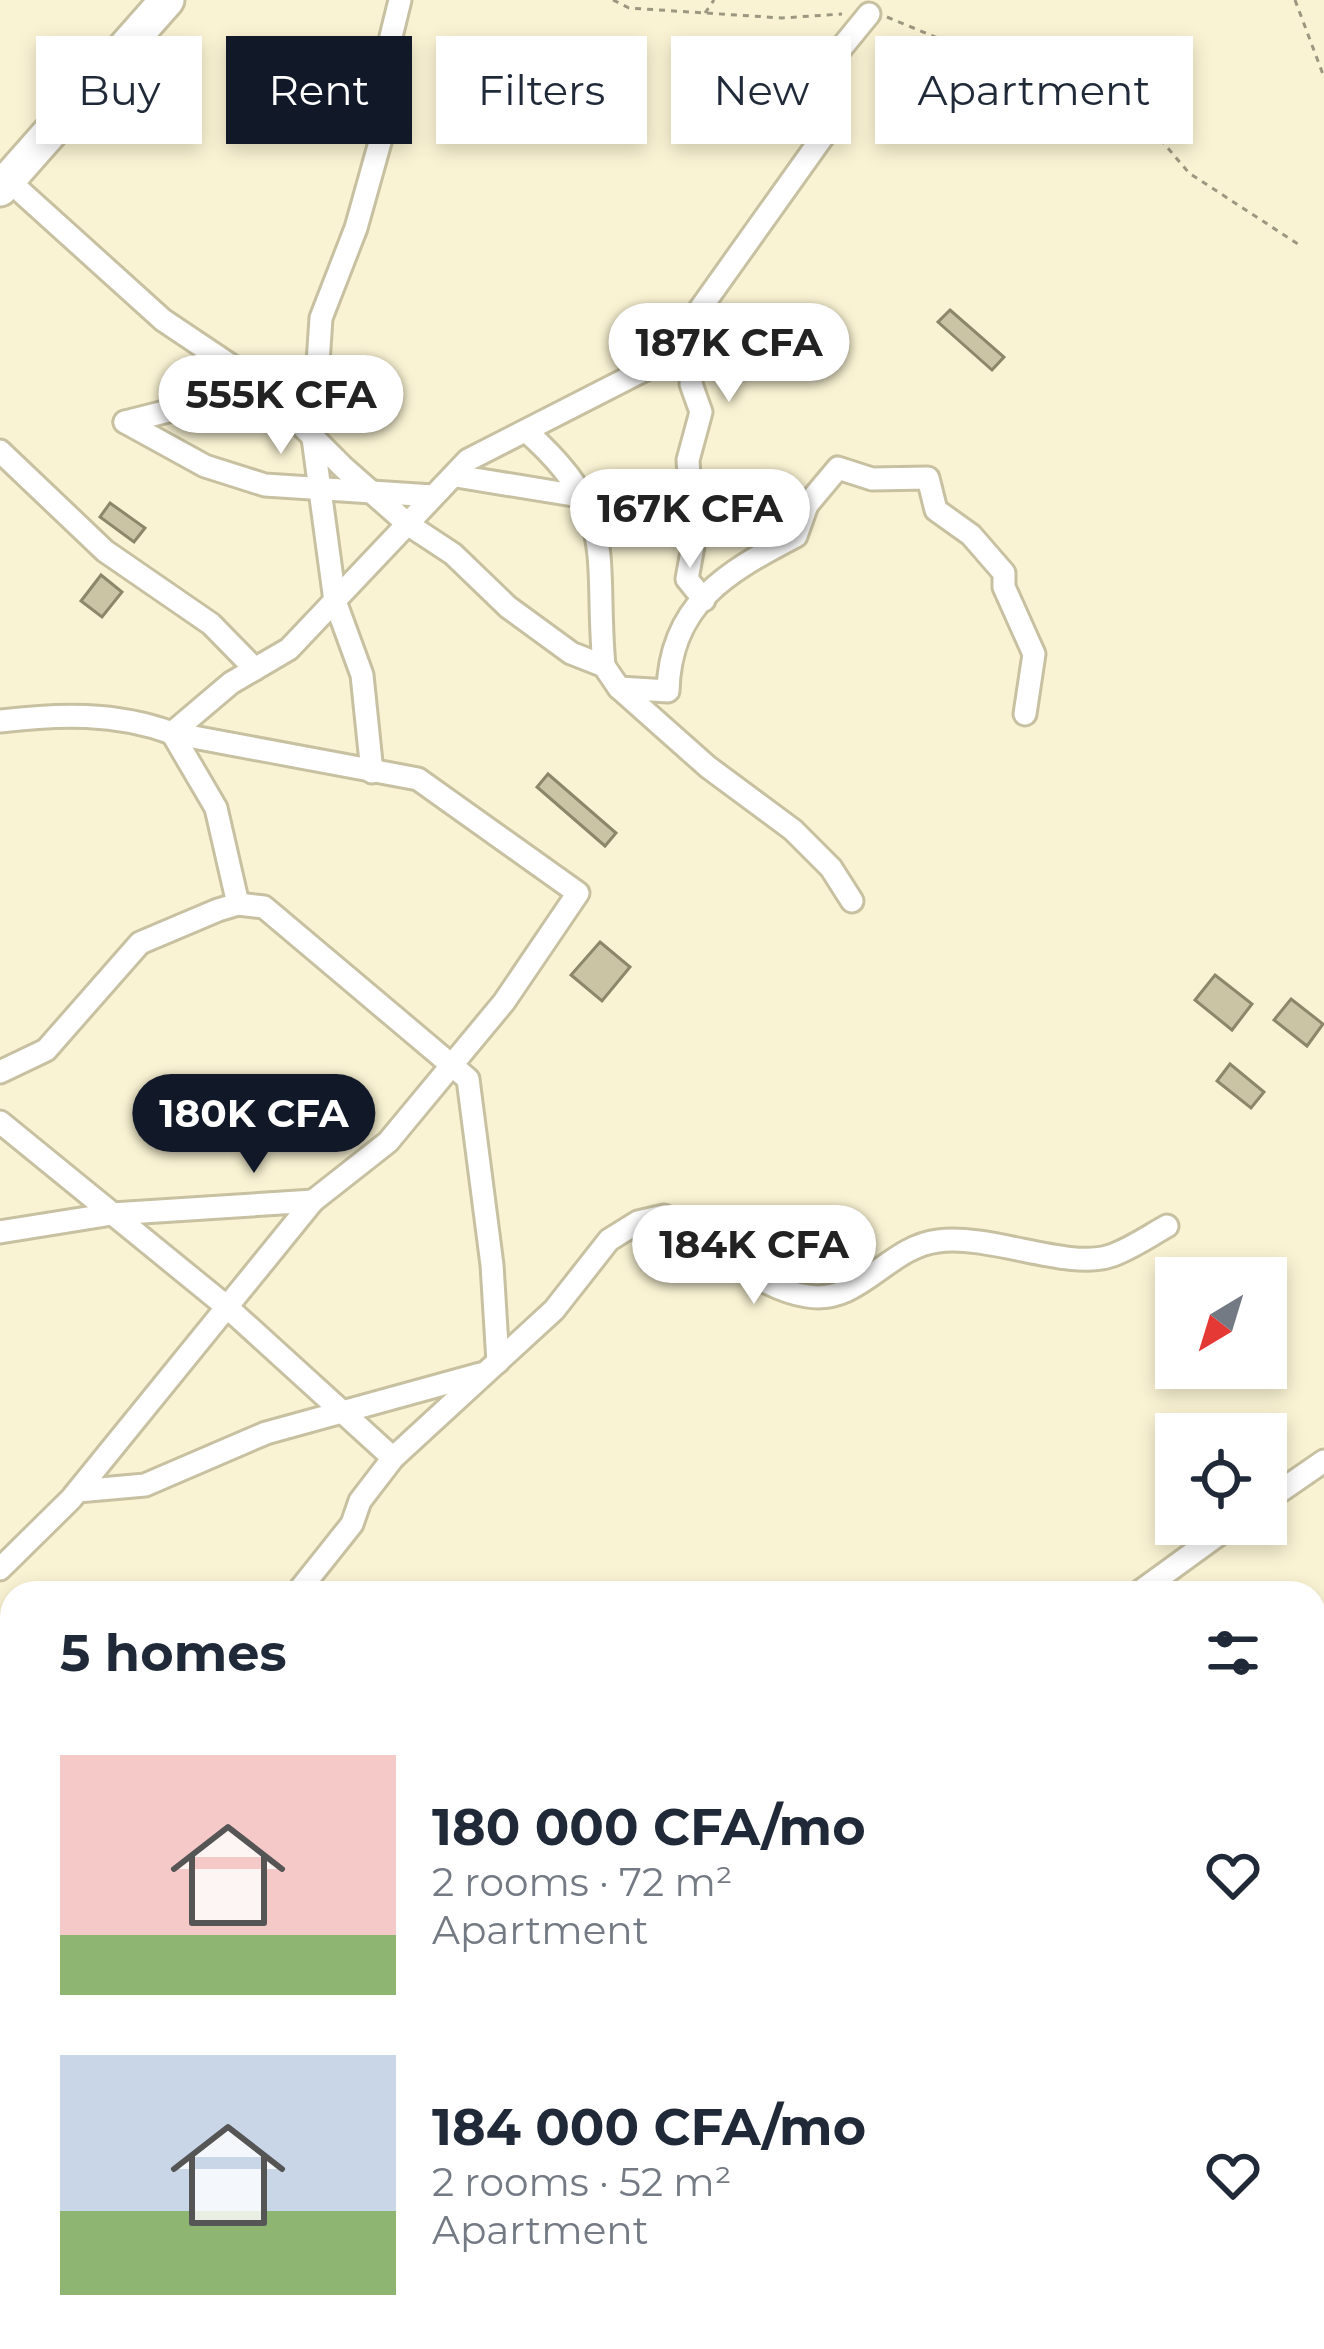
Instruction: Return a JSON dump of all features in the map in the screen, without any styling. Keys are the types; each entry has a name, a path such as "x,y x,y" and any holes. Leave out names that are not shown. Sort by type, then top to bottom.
{"highway":[{"path":"4,184 167,0"}],"street":[{"path":"372,772 362,675 335,601 313,438 322,318 356,228 396,85 388,49 400,0"},
{"path":"172,733 255,669 289,650 468,460 650,367 695,316 824,135 837,110 829,63 869,14"},
{"path":"4,184 163,320 263,388 372,492 409,525 453,554 508,608 571,653 604,666"},
{"path":"695,316 691,384 701,412 688,460 693,497 687,579 704,600"},
{"path":"263,388 125,422 205,466 265,485 434,496"},
{"path":"526,431 559,460 586,496 601,553 604,666 619,688 740,794 793,830 831,868 852,901"},
{"path":"0,451 105,551 211,624 255,669"},
{"path":"619,688 668,691 669,653 723,574 796,536 807,505 838,467 872,479 928,478 936,510 971,535 1004,573 1004,587 1034,654 1025,714"},
{"path":"456,476 586,496 693,497 745,488 807,505"},
{"path":"0,721 65,713 141,721 172,733 418,779 578,893 504,1002 388,1142 313,1201 78,1491 0,1569"},
{"path":"172,733 216,808 238,904"},
{"path":"0,1072 46,1050 140,943 238,904 264,907 468,1079 492,1265 492,1367"},
{"path":"0,1122 226,1307 393,1458"},
{"path":"0,1232 112,1214 313,1201"},
{"path":"307,1581 352,1524 360,1501 393,1458 554,1310 609,1240 638,1222 664,1216 776,1288 809,1297 841,1297 897,1256 934,1241 1025,1246 1075,1260 1108,1257 1167,1226"},
{"path":"78,1491 145,1485 266,1433 492,1367"},
{"path":"1287,1487 1324,1461"},
{"path":"1155,1581 1204,1545"}],"path":[{"path":"613,0 629,8 705,14 782,18 869,14 1128,117 1161,140 1189,173 1301,246"},
{"path":"705,14 714,0"},
{"path":"1295,0 1324,77"}],"building":[{"path":"950,310 1004,357 992,370 938,322"},
{"path":"110,503 145,528 134,542 100,517"},
{"path":"101,575 122,592 102,617 81,601"},
{"path":"548,774 616,833 605,846 537,787"},
{"path":"600,942 630,967 602,1001 571,975"},
{"path":"1215,975 1252,1004 1232,1030 1195,1000"},
{"path":"1291,999 1323,1024 1307,1046 1274,1020"},
{"path":"1230,1064 1264,1092 1251,1108 1217,1081"}]}
